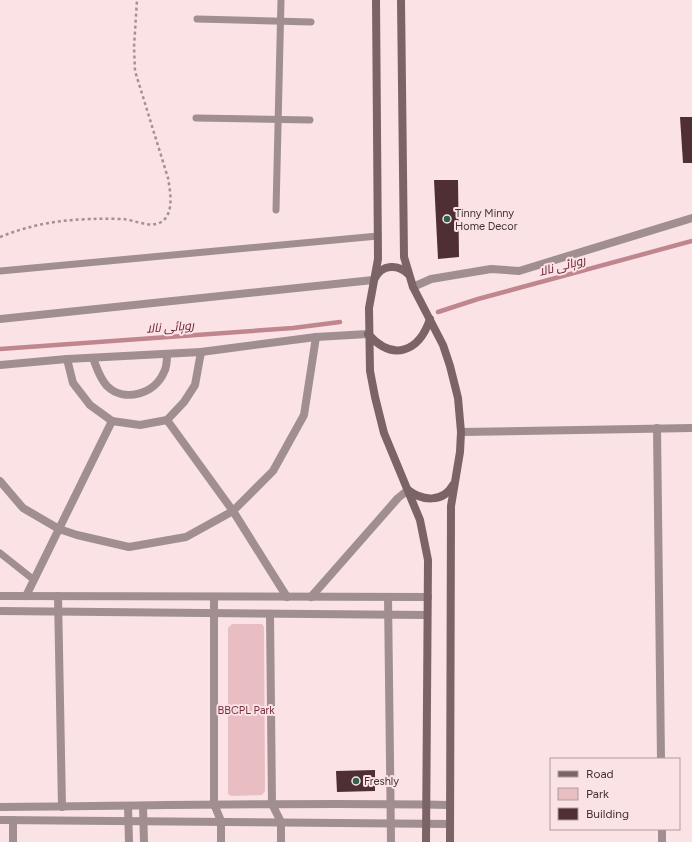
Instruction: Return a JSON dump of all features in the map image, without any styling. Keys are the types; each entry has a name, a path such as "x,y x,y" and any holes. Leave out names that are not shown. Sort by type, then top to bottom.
{"street":[{"path":"376,0 378,259 369,308 368,334 370,371 384,433 408,490 425,538 428,560 426,842"},
{"path":"400,0 403,244 413,287 430,319 450,366 458,398 461,432 460,452 451,506 450,842"},
{"path":"413,287 431,279 491,269 519,271 692,218"},
{"path":"373,280 377,274 389,266 397,267 409,275"},
{"path":"0,319 373,280"},
{"path":"368,334 376,343 387,349 398,350 410,348 420,341 426,331 430,319"},
{"path":"0,365 67,359 200,352 316,336 368,334"},
{"path":"0,481 23,508 59,529 77,535 129,546 186,537 233,511 273,471 304,415 316,336"},
{"path":"67,359 73,383 90,405 112,421 140,425 167,420 184,402 195,385 200,352"},
{"path":"93,358 99,376 108,387 118,393 130,396 143,393 155,386 164,372 168,354"},
{"path":"167,420 233,511 287,597"},
{"path":"26,596 112,421"},
{"path":"657,428 661,758"},
{"path":"461,432 692,428"},
{"path":"408,490 422,498 438,497 451,488 455,480"},
{"path":"311,597 398,498 408,490"},
{"path":"0,596 428,598"},
{"path":"58,596 62,807"},
{"path":"214,597 214,804 221,821 221,842"},
{"path":"388,597 392,804 391,842"},
{"path":"0,611 388,616 427,615"},
{"path":"270,614 272,804 281,822 280,842"},
{"path":"0,807 143,807 214,804 449,805"},
{"path":"128,806 129,842"},
{"path":"143,807 144,842"},
{"path":"0,820 144,820 450,824"},
{"path":"13,820 13,842"},
{"path":"662,830 662,842"}],"lane":[{"path":"276,210 281,0"},
{"path":"197,19 312,22"},
{"path":"196,118 310,120"},
{"path":"0,271 378,236"},
{"path":"0,553 34,580"}],"path":[{"path":"0,237 27,226 58,221 96,218 156,224 164,220 168,210 170,196 168,178 135,71 134,47 138,0"}],"green space":[{"name":"BBCPL Park","path":"232,624 262,624 264,627 265,791 262,795 231,796 228,794 228,628"}],"building":[{"path":"680,117 692,117 692,163 683,163"},
{"name":"Tinny Minny Home Decor","path":"434,180 458,180 459,257 438,259"},
{"name":"Freshly","path":"375,770 375,791 337,792 336,771"}],"waterway":[{"name":"روہائی نالا","path":"438,312 478,299 692,241"},
{"name":"روہائی نالا","path":"0,349 293,328 340,322"}],"place":[{"name":"Tinny Minny Home Decor","path":"447,219"},
{"name":"Freshly","path":"356,781"}]}
